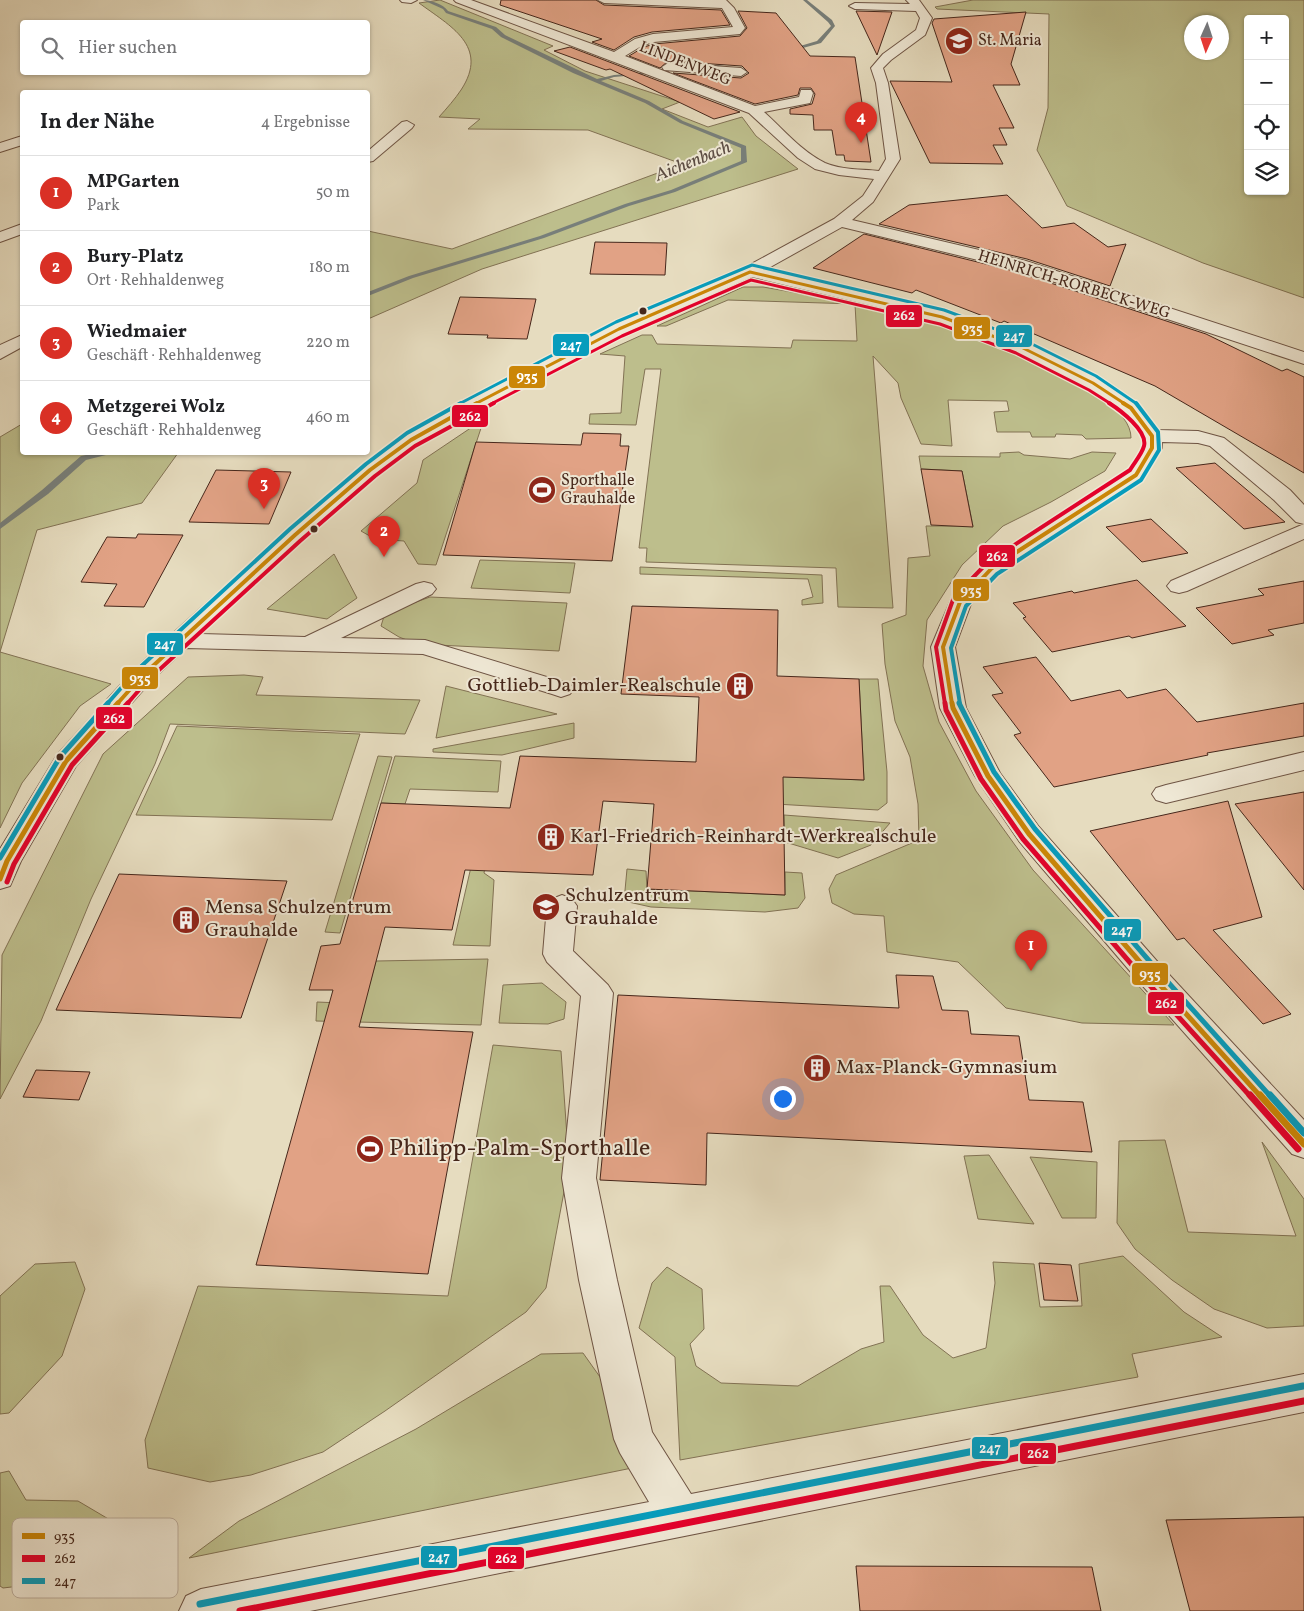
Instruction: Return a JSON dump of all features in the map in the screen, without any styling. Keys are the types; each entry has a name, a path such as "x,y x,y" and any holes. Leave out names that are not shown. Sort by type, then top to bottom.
{"street":[{"path":"406,0 411,0"},
{"name":"LINDENWEG","path":"460,0 689,84 755,115 781,134 803,155 820,166 839,171 884,176"},
{"path":"604,0 723,2 739,28 736,31 653,38 639,42 615,57"},
{"path":"0,879 7,861 66,761 142,676 295,535 394,451 491,395 619,329 750,272 840,222 868,199 893,159 882,83 877,68 887,57 921,32 926,18 916,4 855,6"},
{"path":"651,70 668,67 741,72"},
{"path":"689,84 705,83"},
{"path":"755,115 805,100 806,93"},
{"path":"370,156 408,125"},
{"path":"781,134 800,132"},
{"path":"0,148 20,141"},
{"name":"HEINRICH-RORBECK-WEG","path":"840,222 1020,265 1304,358"},
{"path":"0,238 20,230"},
{"path":"750,272 866,297 942,317 1019,346 1093,383 1131,408 1152,436 1152,448 1136,475 992,568 960,602 943,647 953,708 988,776 1029,834 1152,976 1304,1144"},
{"path":"0,353 20,341"},
{"path":"1152,436 1198,437 1217,442 1282,494 1304,517"},
{"path":"1179,586 1304,531"},
{"path":"310,644 424,589"},
{"path":"179,641 424,647 561,689"},
{"path":"1166,794 1304,761"},
{"path":"562,906 558,954 597,993 579,1178 598,1280 634,1439 682,1517"},
{"path":"201,1611 1304,1394"}],"green space":[{"path":"440,0 553,46 544,50 585,71 680,102 662,109 708,127 742,117 756,136 798,169 482,269 370,318 370,231 452,249 682,164 588,130 468,129 480,119 439,117 454,100 469,75 471,61 469,49 454,29 419,3"},
{"path":"973,0 1304,0 1304,298 1203,263 1067,206 1037,150 1048,108 1049,14 937,9 935,7"},
{"path":"743,287 763,287 897,310 957,328 994,342 1034,359 1102,397 1123,418 1131,438 1086,439 1082,435 1056,434 1055,437 1032,437 1030,432 997,432 994,412 1009,411 1007,401 948,400 952,446 921,444 901,398 898,383 873,356 893,608 838,607 836,568 646,562 647,548 639,548 661,369 645,369 636,425 589,424 590,414 621,413 625,356 600,354 642,335 652,335 657,344 791,348 793,340 857,341 855,304 728,300 666,326 657,326"},
{"path":"484,419 436,565 418,564 404,541 375,539 361,531 417,483 423,460"},
{"path":"20,425 20,455 177,455 142,503 37,530 0,652 0,437"},
{"path":"1019,452 1024,455 1070,459 1092,452 1116,453 1105,471 1051,502 1003,526 962,565 927,620 923,666 939,722 976,791 1033,870 1174,1025 1082,1023 1006,1008 958,962 887,952 884,916 854,914 832,903 829,889 836,875 919,840 918,804 910,757 895,721 885,664 882,624 906,615 908,558 930,556 926,526 973,526 962,471 921,469 919,456 1000,457 1000,453"},
{"path":"334,554 357,598 327,619 267,609"},
{"path":"480,560 575,563 570,593 471,588"},
{"path":"640,567 822,575 823,603 802,605 802,600 813,597 808,579 640,574"},
{"path":"430,597 567,603 559,651 417,644 399,637 381,626 385,613"},
{"path":"0,652 111,684 80,706 22,783 0,828"},
{"path":"244,675 263,677 256,695 420,700 405,734 170,724 155,764 91,899 41,1021 0,1099 2,955 103,754 188,677"},
{"path":"859,679 878,679 887,772 887,803 878,810 741,802 742,775 864,780"},
{"path":"446,686 557,714 436,738"},
{"path":"574,723 574,738 502,755 433,752 433,749"},
{"path":"177,726 360,734 332,820 136,815"},
{"path":"378,756 392,757 340,933 325,932"},
{"path":"395,756 501,761 498,792 410,789 405,804 381,803"},
{"path":"483,815 494,815 484,873 494,880 490,946 453,945"},
{"path":"784,815 890,823 871,845 838,858 785,842"},
{"path":"627,869 646,871 647,889 785,895 785,872 802,873 805,898 798,908 765,912 651,907 624,901"},
{"path":"488,959 481,1025 316,1021 317,1002 364,1004 376,961"},
{"path":"542,983 566,1002 564,1019 548,1024 499,1023 503,985"},
{"path":"493,1045 561,1051 569,1165 546,1288 526,1312 323,1452 251,1475 210,1482 148,1468 145,1440 198,1286 448,1296"},
{"path":"1165,1140 1188,1232 1296,1236 1262,1142 1304,1199 1304,1326 1267,1328 1214,1309 1172,1280 1135,1249 1117,1223 1119,1141"},
{"path":"989,1155 1034,1224 978,1219 964,1156"},
{"path":"1030,1157 1097,1162 1096,1218 1062,1218"},
{"path":"1123,1256 1184,1312 1222,1337 1132,1354 1138,1377 680,1460 675,1357 639,1328 652,1283 667,1267 702,1289 704,1329 690,1344 696,1366 721,1383 798,1386 861,1349 884,1342 880,1286 890,1286 923,1335 953,1358 986,1348 995,1283 993,1262 1034,1264 1040,1307 1082,1306 1079,1264"},
{"path":"75,1262 85,1289 62,1356 9,1413 0,1414 0,1296 35,1264"},
{"path":"583,1353 617,1401 632,1468 189,1558 239,1521 416,1429 541,1354"},
{"path":"9,1471 26,1500 78,1501 107,1518 12,1518 12,1587 3,1588 0,1586 0,1473"}],"building":[{"path":"501,0 596,0 604,5 721,10 730,25 652,32 634,37 614,50 592,42 602,39 500,5"},
{"path":"738,11 776,13 810,56 855,57 871,162 845,161 844,155 836,155 832,130 814,130 813,115 790,114 790,109 812,104 815,94 811,88 800,88 798,95 755,104 673,73 741,78 749,73 742,66 668,61 660,68 629,56 644,47 654,44 740,36 747,28"},
{"path":"856,11 892,12 877,55"},
{"path":"1026,12 1011,64 1020,85 993,85 1014,128 999,128 1007,145 993,145 1003,164 930,163 890,81 952,82 932,23 934,19"},
{"path":"570,47 740,112 714,119 610,69 606,70 554,51"},
{"path":"1007,195 1042,228 1074,223 1108,247 1126,244 1110,286 1027,259 879,224 909,205"},
{"path":"864,234 1014,271 1206,334 1282,371 1287,369 1304,377 1304,473 1155,386 1004,321 1001,323 916,290 912,293 813,268"},
{"path":"595,242 667,243 665,275 590,274"},
{"path":"460,297 536,299 527,339 487,338 488,335 448,334"},
{"name":"Sporthalle Grauhalde","path":"583,433 621,434 620,446 629,446 612,561 443,555 476,442 581,445"},
{"path":"1215,463 1285,522 1244,529 1176,468"},
{"path":"921,469 962,471 973,527 931,525"},
{"path":"216,470 291,472 269,524 189,522"},
{"path":"1151,519 1188,553 1142,562 1106,527"},
{"path":"138,534 183,535 144,607 104,606 117,584 81,582 107,537 136,538"},
{"path":"1137,580 1186,626 1052,652 1023,618 1026,617 1013,603 1072,591 1074,593"},
{"path":"1304,581 1304,623 1268,630 1274,635 1232,644 1196,608 1264,595 1258,589"},
{"path":"632,606 778,610 777,676 859,679 864,780 783,777 785,895 647,889 654,804 603,801 593,875 465,870 452,930 385,927 359,1027 473,1032 428,1274 256,1265 333,990 309,990 321,946 340,944 381,803 510,808 520,756 696,762 699,697 621,694"},
{"path":"1036,657 1071,701 1120,690 1127,698 1166,689 1197,722 1304,703 1304,736 1207,753 1208,755 1054,787 1014,735 1021,733 992,695 1003,693 983,667"},
{"path":"1304,792 1304,890 1235,804"},
{"path":"1228,801 1262,917 1213,930 1291,1014 1263,1024 1184,938 1177,940 1090,831"},
{"name":"Mensa Schulzentrum Grauhalde","path":"119,874 287,881 241,1018 56,1010"},
{"name":"Max-Planck-Gymnasium","path":"896,975 933,976 942,1010 968,1011 971,1034 1019,1036 1029,1100 1083,1102 1092,1152 707,1133 706,1185 600,1180 618,995 899,1008"},
{"path":"36,1070 90,1072 79,1100 23,1097"},
{"path":"1039,1263 1071,1265 1078,1301 1044,1300"},
{"path":"1304,1517 1304,1611 1190,1611 1166,1520"},
{"path":"856,1566 1092,1567 1101,1611 860,1611"}],"waterway":[{"name":"Aichenbach","path":"370,293 411,277 542,237 627,205 673,191 744,162 744,147 681,122 647,102 575,72 503,36 494,28 447,12 444,8 425,0"},
{"path":"792,50 819,42 833,26 830,21 805,0"},
{"path":"707,67 734,62"},
{"path":"597,81 614,76 648,73"},
{"name":"Aichenbach","path":"0,527 45,492 84,458 100,455"}],"transit line":[{"name":"247","path":"0,858 60,757 136,671 290,529 366,464 407,433 488,388 616,322 752,265 944,310 1022,339 1096,376 1135,402 1158,432 1159,450 1141,480 997,574 966,606 951,648 960,706 994,772 1035,829 1158,971 1304,1133"},
{"name":"935","path":"750,272 942,317 1019,346 1093,383 1131,408 1152,436 1152,448 1136,475 992,568 960,602 943,647 953,708 988,776 1029,834 1152,976 1304,1144"},
{"name":"935","path":"0,879 7,861 66,761 142,676 295,535 370,470 411,440 491,395 619,329 750,272"},
{"name":"262","path":"7,882 14,864 72,765 147,681 300,541 375,476 415,446 495,402 622,336 751,280 940,324 1016,353 1089,390 1126,414 1144,438 1144,446 1130,470 988,562 954,597 936,647 946,710 981,779 1023,839 1146,981 1298,1149"},
{"name":"247","path":"200,1604 1303,1386"},
{"name":"262","path":"240,1611 1304,1401"}],"place":[{"name":"St. Maria","path":"959,41"},
{"name":"Metzgerei Wolz","path":"861,143"},
{"name":"Sporthalle Grauhalde","path":"542,490"},
{"name":"Wiedmaier","path":"264,509"},
{"name":"Bury-Platz","path":"384,557"},
{"name":"Gottlieb-Daimler-Realschule","path":"740,686"},
{"name":"Karl-Friedrich-Reinhardt-Werkrealschule","path":"551,837"},
{"name":"Schulzentrum Grauhalde","path":"546,907"},
{"name":"Mensa Schulzentrum Grauhalde","path":"186,920"},
{"name":"MPGarten","path":"1031,971"},
{"name":"Max-Planck-Gymnasium","path":"817,1068"},
{"name":"Philipp-Palm-Sporthalle","path":"370,1149"}]}
